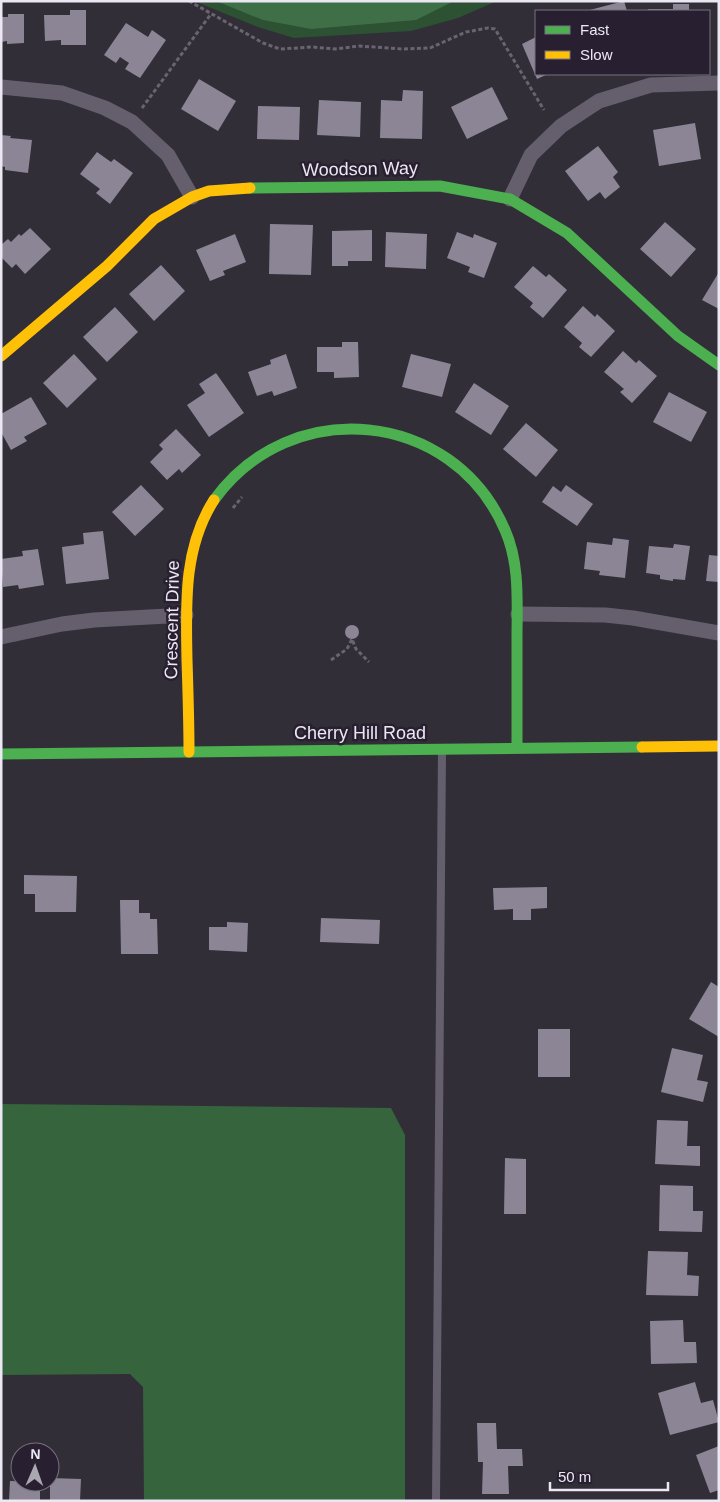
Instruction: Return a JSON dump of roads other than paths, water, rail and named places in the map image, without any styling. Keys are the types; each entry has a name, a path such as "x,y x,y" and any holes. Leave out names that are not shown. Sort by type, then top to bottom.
{"street":[{"path":"510,199 531,155 561,126 599,101 651,86 719,83"},
{"path":"1,87 62,94 105,108 132,122 168,155 192,197"},
{"name":"Woodson Way","path":"1,356 107,266 154,219 192,197 209,192 257,188 440,186 510,199 567,233 678,336 719,365"},
{"name":"Crescent Drive","path":"189,752 186,615 188,574 193,544 208,510 214,500 239,471 264,452 303,434 334,428 354,427 386,432 421,444 447,458 476,484 495,510 505,531 515,566 518,614 517,748"},
{"path":"518,614 605,615 719,633"},
{"path":"1,637 47,627 94,620 186,615"},
{"name":"Cherry Hill Road","path":"1,754 719,746"}],"lane":[{"path":"436,1501 442,750"}]}
